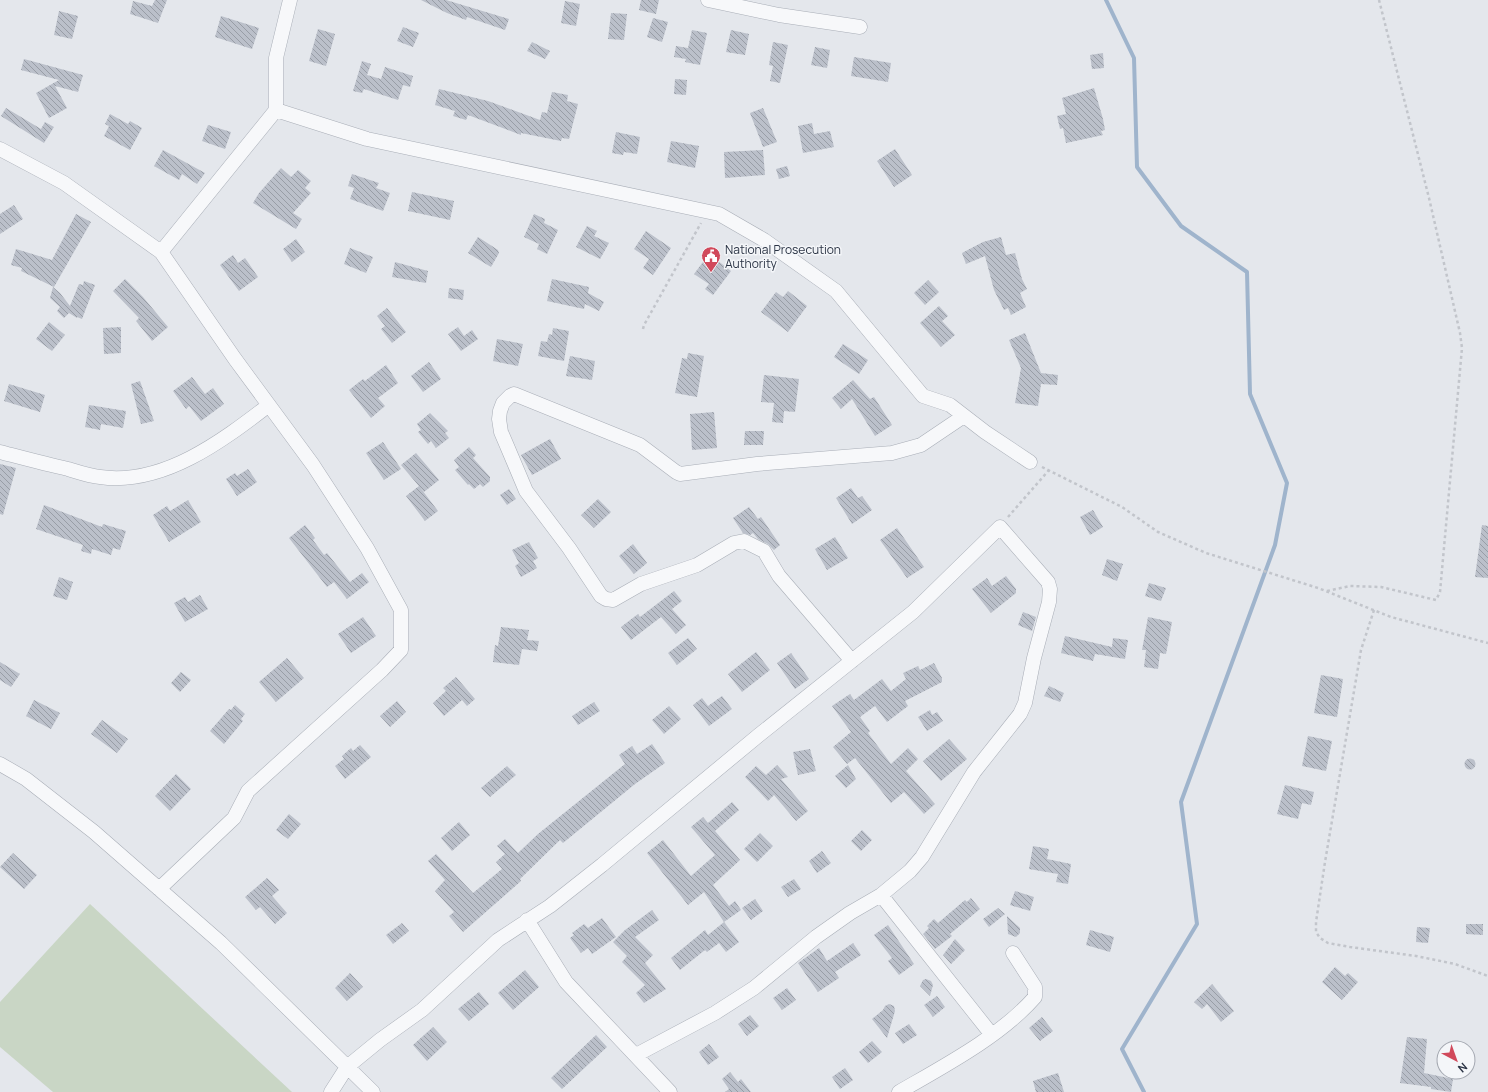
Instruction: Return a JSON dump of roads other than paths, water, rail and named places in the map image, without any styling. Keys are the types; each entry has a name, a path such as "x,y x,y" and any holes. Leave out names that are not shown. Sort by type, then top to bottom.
{"street":[{"path":"161,252 276,110 276,58 290,0"},
{"path":"708,0 779,15 860,27"},
{"path":"276,110 367,139 720,214 764,240 836,291 923,396 950,405 1030,462"},
{"path":"0,149 64,183 161,252 313,465 367,548 401,610 400,650 382,670 248,791 234,818 159,889"},
{"path":"852,661 779,576 764,552 744,541 734,543 697,565 641,584 613,600 606,599 601,596 569,548 526,491 501,432 499,419 503,403 510,396 518,395 588,422 640,445 680,474 757,464 892,453 921,445 964,416"},
{"path":"0,452 100,477 129,479 151,474 185,460 232,433 269,405"},
{"path":"331,1092 347,1067 380,1040 422,1010 498,940 550,906 602,865 759,735 913,612 1000,527 1048,582 1050,589 1049,602 1034,658 1025,703 1020,714 1006,734 974,772 922,857 910,872 881,895 850,913 816,937 754,988 715,1013 636,1055"},
{"path":"0,764 26,779 94,832 221,943 373,1092"},
{"path":"881,895 992,1035"},
{"path":"527,920 566,982 670,1092"},
{"path":"899,1092 992,1035 1023,1011 1036,995 1035,987 1013,953"}],"waterway":[{"path":"1106,0 1134,58 1137,167 1181,226 1247,272 1250,394 1287,483 1275,545 1181,802 1197,924 1122,1049 1144,1092"}],"place":[{"name":"National Prosecution Authority","path":"711,273"}]}
